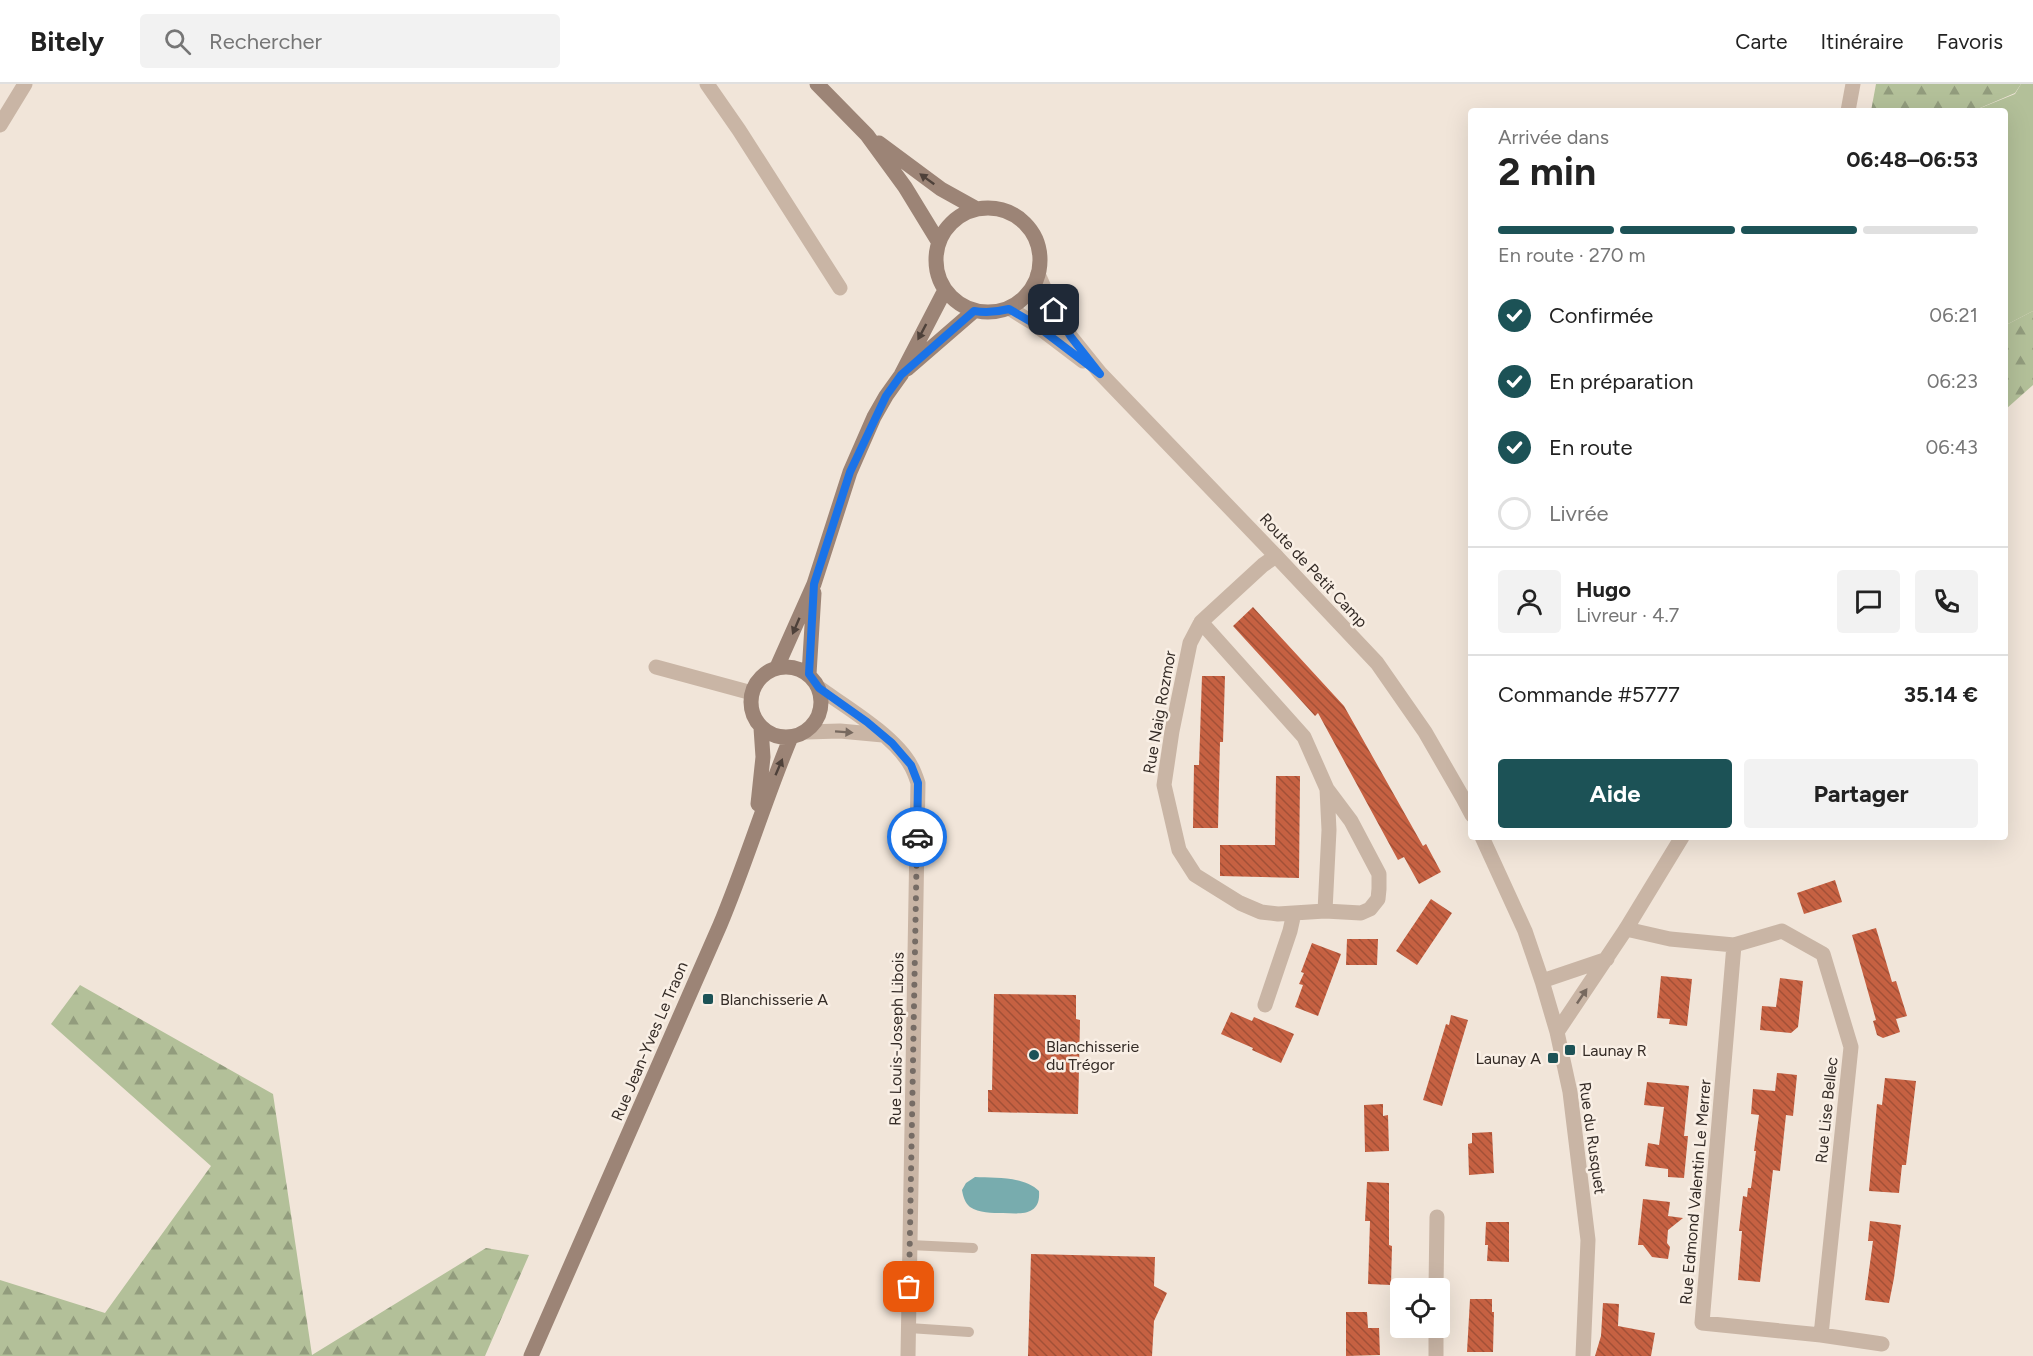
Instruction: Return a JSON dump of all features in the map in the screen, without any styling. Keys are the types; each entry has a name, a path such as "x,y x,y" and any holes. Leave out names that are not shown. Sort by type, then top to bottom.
{"main road":[{"path":"817,84 867,135 905,187 938,241"},
{"path":"867,135 941,189 977,208"},
{"path":"977,208 994,208 1011,212 1025,222 1035,235 1040,252 1040,268 1031,290 1019,303 999,312 974,311 956,302 945,290 937,274 935,257 938,241 951,223 962,214 977,208"},
{"path":"777,667 814,584 850,472 874,417 901,375 945,290"},
{"path":"901,375 974,311"},
{"path":"809,674 814,584"},
{"path":"789,666 809,674 819,688 821,707 819,717 798,734 775,736 761,728 752,714 750,704 756,683 764,674 777,667 789,666"},
{"path":"754,836 763,757 761,728"},
{"name":"Rue Jean-Yves Le Traon","path":"531,1356 720,925 770,788 798,734"}],"street":[{"path":"0,124 26,84"},
{"path":"707,84 840,288"},
{"path":"1849,108 1853,84"},
{"name":"Route de Petit Camp","path":"1038,274 1054,310 1071,337 1100,374 1377,663 1425,732 1468,807"},
{"name":"Route de Petit Camp","path":"1009,309 1033,323 1100,374"},
{"name":"Rue Naig Rozmor","path":"1201,622 1304,737 1327,789 1351,821 1379,874 1378,899 1370,909 1361,913 1325,911 1278,914 1261,912 1240,903 1195,875 1179,850 1164,785 1172,731 1190,643 1201,622 1263,565 1276,556"},
{"path":"656,667 752,693"},
{"name":"Rue Louis-Joseph Libois","path":"819,688 867,722 900,751 911,765 918,783 908,1356"},
{"path":"798,734 840,731 883,735"},
{"name":"Rue Naig Rozmor","path":"1325,911 1329,830 1327,789"},
{"name":"Rue du Rusquet","path":"1483,840 1525,931 1542,981 1557,1032 1569,1092 1588,1240 1583,1356"},
{"path":"1557,1032 1607,959 1680,840"},
{"path":"1265,1005 1294,913"},
{"path":"1626,929 1670,939 1734,945"},
{"name":"Rue Lise Bellec","path":"1734,945 1782,931 1823,954 1851,1047 1821,1335"},
{"name":"Rue Edmond Valentin Le Merrer","path":"1734,945 1702,1323 1821,1335"},
{"path":"1542,981 1607,959"},
{"path":"1436,1278 1437,1217"},
{"path":"1821,1335 1882,1344"},
{"path":"1436,1338 1436,1356"}],"lane":[{"path":"910,1245 973,1248"},
{"path":"909,1328 969,1332"}],"green space":[{"path":"1876,84 2021,84 2015,93 1980,108 1872,108"},
{"path":"2021,84 2033,84 2033,311 2008,324 2008,108 1980,108 2015,94"},
{"path":"2033,311 2033,385 2008,407 2008,324"},
{"path":"80,985 273,1094 312,1355 486,1248 529,1255 485,1356 0,1356 0,1280 105,1313 211,1166 51,1024"}],"water":[{"path":"975,1177 1017,1180 1033,1186 1039,1191 1037,1205 1028,1212 1017,1214 974,1209 967,1204 962,1190 966,1183"}],"building":[{"path":"1253,607 1344,706 1423,846 1426,844 1441,872 1419,884 1404,857 1398,860 1318,713 1315,716 1233,626"},
{"path":"1202,676 1225,676 1223,742 1220,742 1218,828 1193,828 1194,765 1199,765"},
{"path":"1276,776 1300,776 1299,878 1220,876 1220,845 1275,845"},
{"path":"1835,880 1842,902 1804,914 1797,893"},
{"path":"1431,899 1452,913 1417,965 1396,951"},
{"path":"1876,928 1892,982 1896,981 1907,1016 1896,1019 1900,1032 1883,1038 1877,1035 1873,1021 1876,1020 1852,935"},
{"path":"1347,939 1378,939 1377,965 1346,965"},
{"path":"1312,943 1341,954 1318,1016 1295,1007 1303,985 1299,984 1304,973 1301,972"},
{"path":"1661,976 1692,979 1687,1026 1669,1024 1670,1019 1657,1018"},
{"path":"1780,978 1803,981 1798,1027 1791,1033 1760,1030 1762,1006 1776,1007"},
{"name":"Blanchisserie du Trégor","path":"994,994 1076,995 1076,1019 1080,1020 1078,1114 988,1112 988,1090 992,1090"},
{"path":"1231,1012 1252,1021 1254,1017 1294,1034 1281,1063 1221,1034"},
{"path":"1451,1015 1468,1020 1442,1106 1423,1100 1446,1024 1449,1025"},
{"path":"1777,1073 1797,1075 1793,1116 1786,1115 1780,1171 1773,1170 1760,1282 1738,1280 1742,1231 1739,1231 1743,1196 1747,1197 1748,1188 1751,1188 1759,1115 1751,1114 1753,1089 1775,1091"},
{"path":"1885,1078 1916,1081 1906,1165 1902,1165 1899,1193 1869,1191 1877,1104 1882,1105"},
{"path":"1647,1082 1689,1086 1684,1136 1688,1136 1684,1178 1668,1177 1668,1169 1645,1166 1648,1143 1659,1145 1664,1107 1644,1105"},
{"path":"1383,1104 1383,1116 1388,1115 1389,1151 1365,1152 1364,1105"},
{"path":"1492,1132 1494,1173 1469,1175 1468,1144 1472,1143 1472,1133"},
{"path":"1367,1182 1389,1183 1389,1245 1392,1246 1390,1285 1368,1284 1370,1221 1365,1221"},
{"path":"1643,1199 1670,1202 1668,1216 1683,1218 1668,1230 1667,1243 1670,1247 1668,1259 1652,1257 1643,1245 1638,1245"},
{"path":"1870,1221 1901,1225 1889,1303 1865,1300 1873,1241 1868,1241"},
{"path":"1486,1222 1509,1222 1509,1262 1487,1261"},
{"path":"1031,1254 1155,1257 1154,1286 1167,1293 1154,1321 1152,1356 1028,1356"},
{"path":"1470,1299 1492,1299 1493,1352 1467,1352"},
{"path":"1603,1303 1619,1304 1618,1326 1655,1333 1651,1356 1595,1356 1601,1336"},
{"path":"1346,1312 1367,1312 1368,1328 1379,1328 1380,1355 1346,1356"}],"way so far":[{"path":"909,1287 917,837"}],"place":[{"name":"Blanchisserie A","path":"708,999"},
{"name":"Launay R","path":"1570,1050"},
{"name":"Blanchisserie du Trégor","path":"1034,1055"},
{"name":"Launay A","path":"1553,1058"}],"route":[{"path":"917,837 918,783 911,765 892,743 867,722 819,688 809,674 814,584 850,472 874,417 886,396 901,375 974,311 984,313 1009,309 1033,323 1100,374 1071,337 1054,310"}]}
